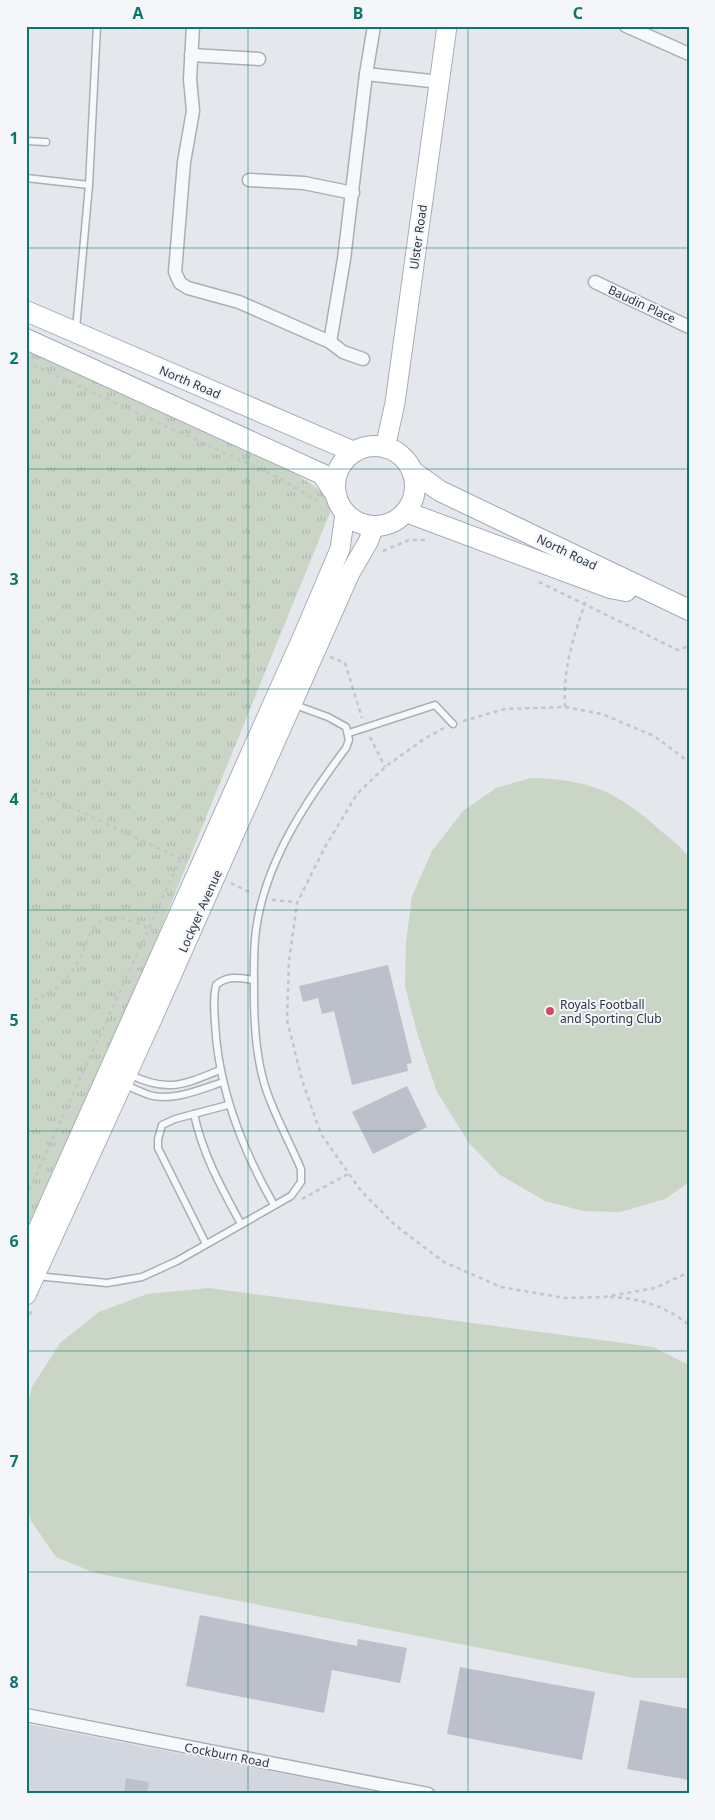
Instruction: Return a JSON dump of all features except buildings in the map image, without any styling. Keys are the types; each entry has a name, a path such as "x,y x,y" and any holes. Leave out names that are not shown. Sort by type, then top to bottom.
{"main road":[{"name":"Ulster Road","path":"385,448 395,403 447,26"},
{"name":"North Road","path":"26,311 354,452"},
{"path":"26,339 322,474 346,514 364,525 374,527 386,525 397,520 406,512 415,493 412,471 401,456 385,448 369,447 354,452 340,466 335,485 336,495"},
{"name":"North Road","path":"412,471 440,491 680,606"},
{"name":"North Road","path":"406,512 593,581 680,606"},
{"name":"Lockyer Avenue","path":"285,700 340,550 346,514"},
{"name":"Lockyer Avenue","path":"26,1256 117,1074 285,700 350,573 368,542 374,527"},
{"name":"Lockyer Avenue","path":"26,1295 117,1074 169,939 208,872"}],"street":[{"path":"193,26 190,79 193,111 184,162 175,272 180,283 188,288 239,302 330,342 343,352 363,359"},
{"path":"330,342 374,26"},
{"path":"626,26 689,54"},
{"path":"191,55 259,59"},
{"path":"366,74 440,82"},
{"path":"249,180 304,183 352,193"},
{"name":"Baudin Place","path":"595,282 689,327"},
{"name":"Cockburn Road","path":"26,1715 428,1794"}],"lane":[{"path":"76,332 89,185 97,26"},
{"path":"26,140 46,142"},
{"path":"26,178 89,185"},
{"path":"35,1275 107,1283 142,1277 177,1261 274,1205 297,1190 301,1182 301,1168 276,1115 262,1076 257,1051 254,980 256,930 267,883 303,808 346,748 348,733 346,727 328,717 285,700"},
{"path":"348,733 435,705 453,724"},
{"path":"254,980 231,977 222,979 216,985 214,1004 216,1039 220,1070 228,1105 258,1178 274,1205"},
{"path":"117,1074 166,1087 220,1070"},
{"path":"117,1074 150,1095 182,1095 223,1082"},
{"path":"206,1244 158,1148 158,1139 162,1125 228,1105"},
{"path":"194,1114 206,1156 241,1224"}],"path":[{"path":"565,707 564,683 569,650 593,581"},
{"path":"329,656 345,663 365,728 385,767"},
{"path":"689,762 654,736 602,714 565,707 505,709 453,724 424,739 385,767 357,794 325,847 297,902 289,961 288,1020 302,1080 321,1134 360,1191 395,1226 444,1262 501,1287 566,1298 633,1298 666,1309 689,1325"},
{"path":"26,786 181,858 263,899 297,902"},
{"path":"26,1197 181,858"},
{"path":"26,1002 51,991 65,982 76,967 94,926 103,919 120,917 169,939"},
{"path":"604,1297 655,1288 689,1272"}],"shaded area":[{"path":"27,1724 388,1794 26,1794"}],"green space":[{"path":"26,346 293,472 317,488 334,503 26,1259"},
{"name":"Royals Football and Sporting Club","path":"531,778 570,781 602,790 617,797 631,806 676,843 689,858 689,1182 665,1199 620,1212 583,1211 545,1201 500,1175 469,1143 437,1092 418,1036 405,986 406,943 412,896 432,851 463,811 496,788"},
{"path":"209,1288 653,1347 689,1365 689,1678 634,1678 95,1573 56,1557 31,1521 26,1499 26,1410 32,1387 60,1343 99,1312 147,1294"}],"place":[{"name":"Royals Football and Sporting Club","path":"550,1011"}]}
